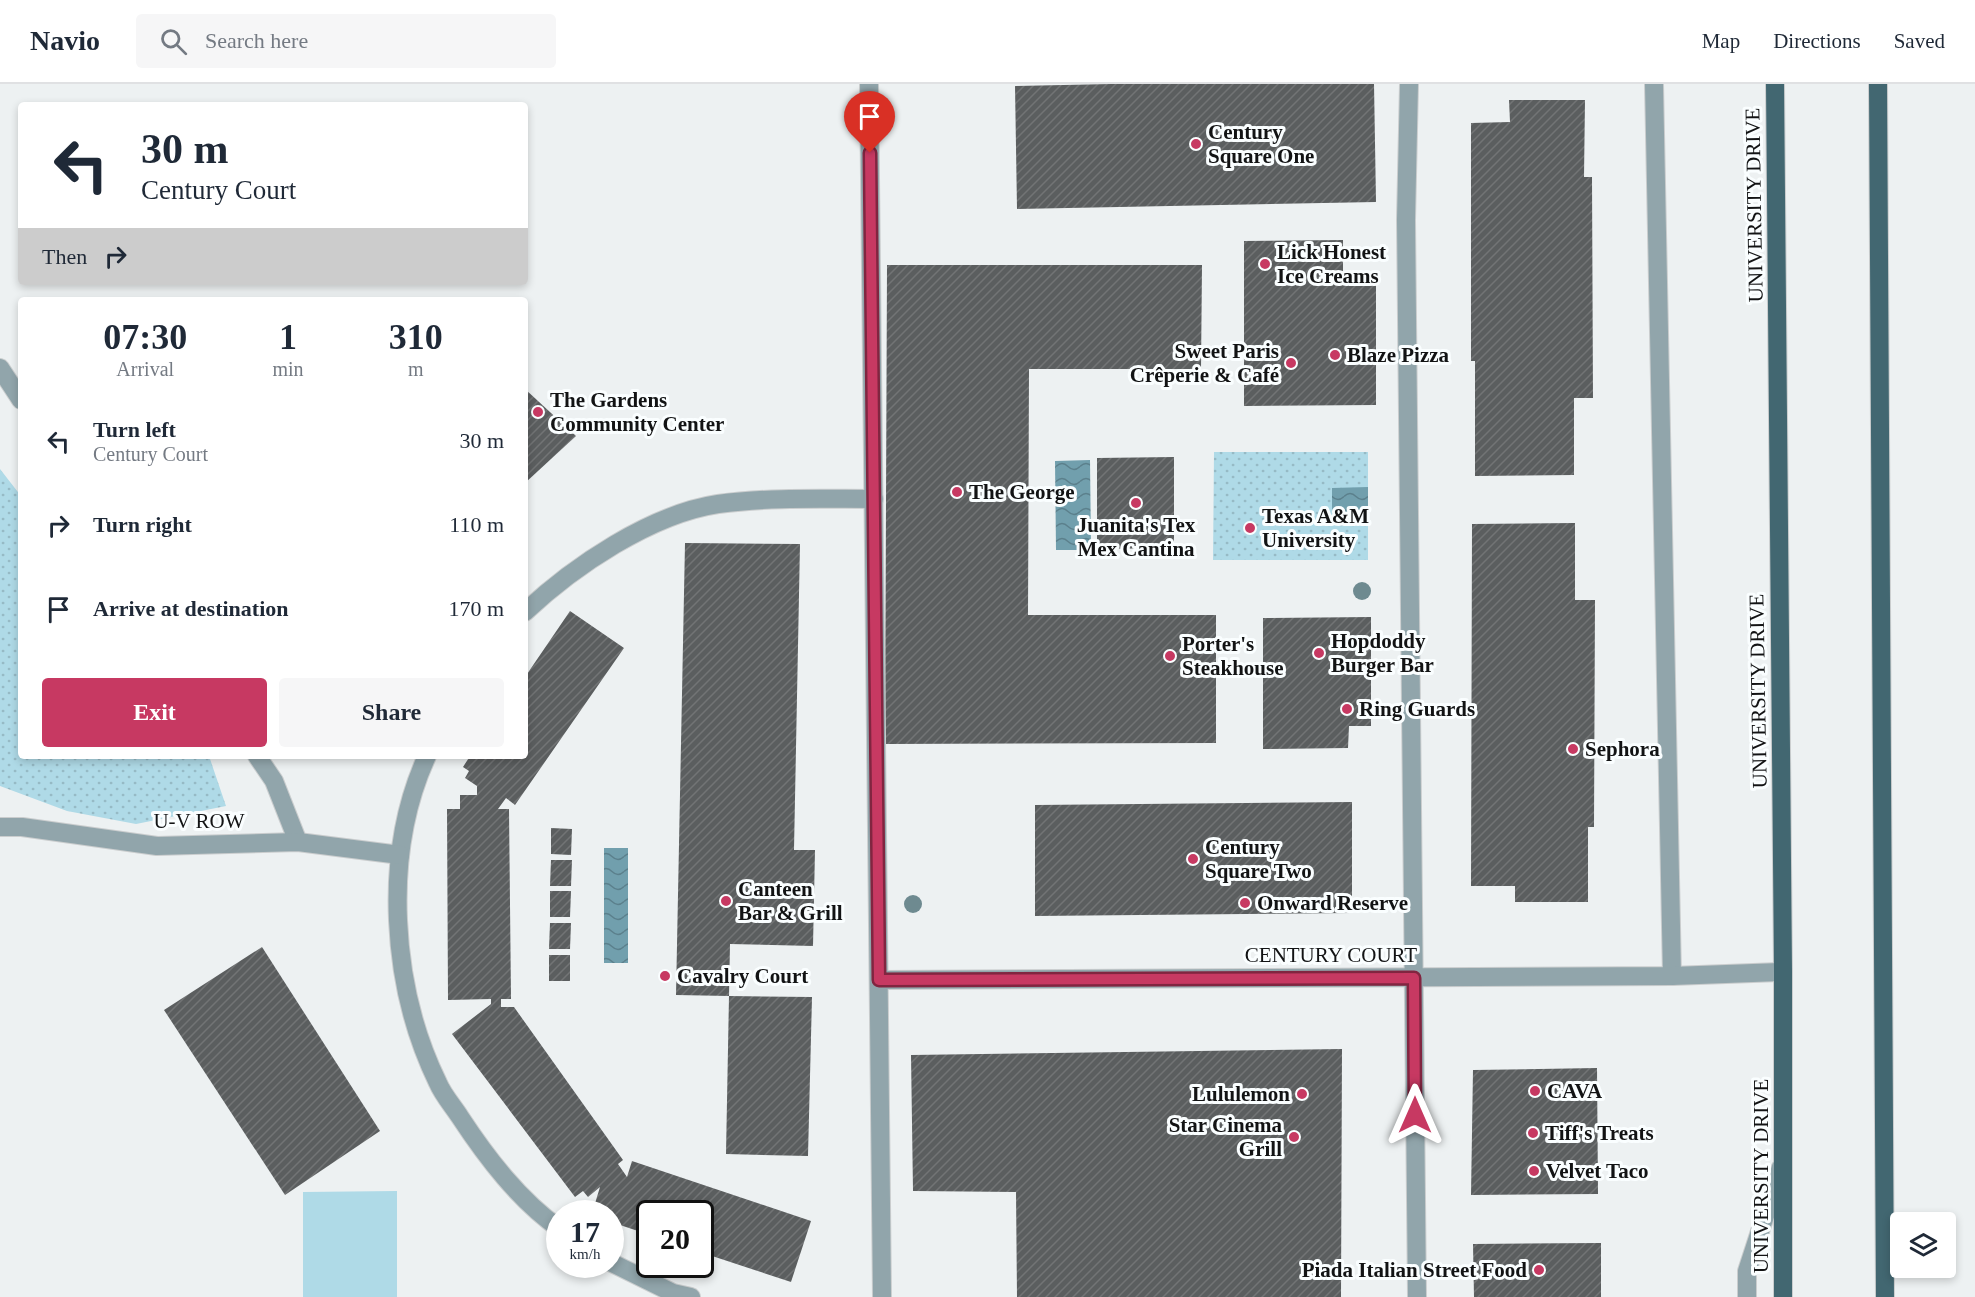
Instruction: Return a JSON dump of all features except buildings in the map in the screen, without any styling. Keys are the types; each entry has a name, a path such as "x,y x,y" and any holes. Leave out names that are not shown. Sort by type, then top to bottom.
{"main road":[{"name":"UNIVERSITY DRIVE","path":"1775,84 1783,972 1783,1297"},
{"path":"1878,84 1885,1297"}],"lane":[{"path":"869,84 882,1297"},
{"path":"1409,84 1407,231 1417,1297"},
{"path":"1654,84 1672,976"},
{"path":"0,368 18,395"},
{"path":"528,610 601,553 669,517 716,505 771,499 874,499"},
{"path":"259,759 274,781 298,842"},
{"path":"426,759 418,775 400,855 398,932 409,1005 438,1084 488,1159 546,1219"},
{"name":"U-V ROW","path":"0,827 22,827 157,846 298,842 400,855"},
{"name":"CENTURY COURT","path":"879,980 1672,976 1783,972"},
{"path":"1747,1297 1747,1271 1783,1160"},
{"path":"624,1269 673,1293 691,1297"}],"shaded area":[{"path":"1214,452 1368,452 1368,560 1213,560"},
{"path":"0,469 18,492 18,759 210,759 226,806 136,824 67,811 0,786"},
{"path":"397,1191 397,1297 303,1297 303,1192"}],"water":[{"path":"1090,460 1091,550 1056,550 1055,461"},
{"path":"1368,487 1368,522 1332,522 1332,488"},
{"path":"604,848 628,848 628,963 604,963"}],"place":[{"name":"Century Square One","path":"1196,144"},
{"name":"Lick Honest Ice Creams","path":"1265,264"},
{"name":"Blaze Pizza","path":"1335,355"},
{"name":"Sweet Paris Crêperie & Café","path":"1291,363"},
{"name":"The Gardens Community Center","path":"538,412"},
{"name":"The George","path":"957,492"},
{"name":"Juanita's Tex Mex Cantina","path":"1136,503"},
{"name":"Texas A&M University","path":"1250,528"},
{"name":"Hopdoddy Burger Bar","path":"1319,653"},
{"name":"Porter's Steakhouse","path":"1170,656"},
{"name":"Ring Guards","path":"1347,709"},
{"name":"Sephora","path":"1573,749"},
{"name":"Century Square Two","path":"1193,859"},
{"name":"Canteen Bar & Grill","path":"726,901"},
{"name":"Onward Reserve","path":"1245,903"},
{"name":"Cavalry Court","path":"665,976"},
{"name":"CAVA","path":"1535,1091"},
{"name":"Lululemon","path":"1302,1094"},
{"name":"Tiff's Treats","path":"1533,1133"},
{"name":"Star Cinema Grill","path":"1294,1137"},
{"name":"Velvet Taco","path":"1534,1171"},
{"name":"Piada Italian Street Food","path":"1539,1270"}],"route":[{"path":"870,153 879,980 1414,978 1415,1115"}]}
